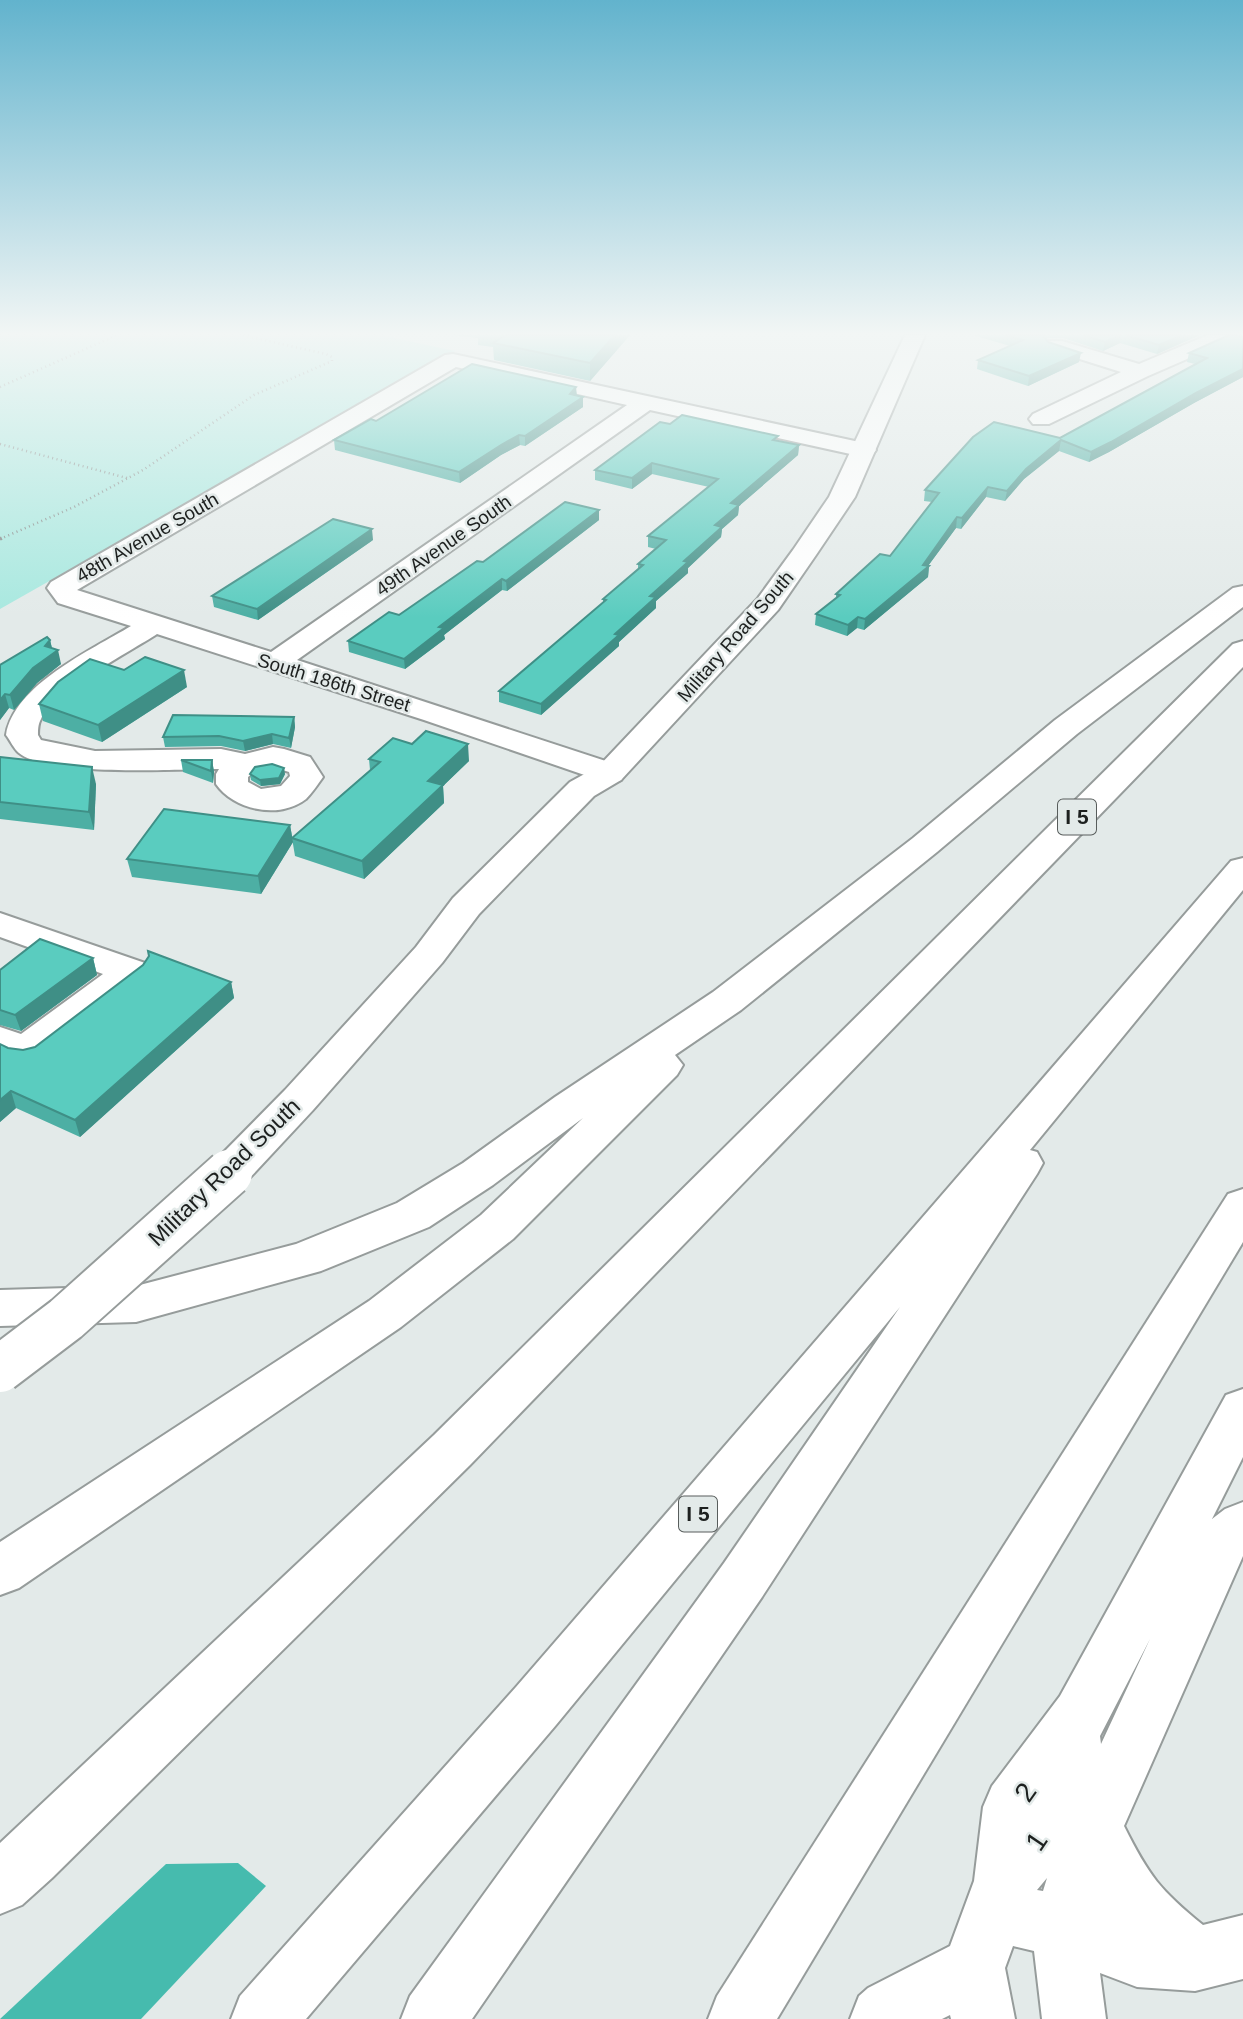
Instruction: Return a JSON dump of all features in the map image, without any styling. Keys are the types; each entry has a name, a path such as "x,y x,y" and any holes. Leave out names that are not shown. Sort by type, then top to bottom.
{"main road":[{"name":"48th Avenue South","path":"61,589 335,429"},
{"name":"49th Avenue South","path":"274,663 607,429"},
{"path":"770,429 864,450"},
{"name":"Military Road South","path":"0,1369 66,1320 229,1172 299,1100 429,955 466,906 582,789 610,773 768,604 842,498 873,429"},
{"name":"South 186th Street","path":"61,589 68,597 610,773"},
{"path":"0,1308 136,1304 304,1259 412,1215 478,1174 570,1107 727,1001 925,845 1066,727 1243,594"},
{"path":"153,625 55,688 34,706 24,720 22,735 30,747 50,754 95,761 221,759 245,764"},
{"name":"I 5","path":"0,1884 452,1450 1243,650"},
{"path":"0,704 34,706"},
{"name":"I 5","path":"262,2019 536,1706 1243,868"},
{"path":"0,1041 24,1052 132,971 4,931"},
{"path":"0,1571 385,1314 497,1227 727,1001"},
{"path":"433,2019 743,1580 1128,1004"},
{"path":"740,2019 1243,1205"},
{"name":"1","path":"963,1996 1000,1896 1044,1834 1080,1716 1243,1409"},
{"path":"1074,2019 1062,1927 1093,1828 1221,1542 1243,1525"},
{"path":"1093,1828 1130,1899 1144,1917 1219,1953"},
{"path":"1000,1896 1062,1927 1137,1955 1219,1953"},
{"path":"882,2019 891,2011 963,1996"}],"path":[{"path":"0,539 74,507 127,478 204,429"},
{"path":"0,444 127,478"}],"shaded area":[{"path":"0,429 317,429 0,609"}],"green space":[{"path":"238,1863 266,1886 141,2019 0,2019 166,1864"}],"building":[{"path":"353,429 535,429 501,445 459,472 334,440"},
{"path":"650,429 747,429 778,436 773,440 799,445 731,503 739,505 715,525 722,527 684,561 688,562 650,596 656,597 615,634 619,635 541,704 499,691 643,565 638,564 666,540 648,536 718,479 652,463 632,478 595,470"},
{"path":"984,429 1024,429 1060,438 1076,429 1133,429 1091,452 1061,440 1026,469 1007,491 988,487 962,518 957,517 923,565 929,566 865,619 858,617 848,625 816,614 840,595 836,594 880,554 890,556 939,493 925,490 973,437"},
{"path":"565,502 599,510 506,581 502,579 439,627 444,628 404,659 348,641 389,612 399,615 477,561 483,562"},
{"path":"333,519 372,529 257,609 212,596"},
{"path":"47,637 50,640 45,646 58,650 33,668 10,695 5,694 0,700 0,665"},
{"path":"145,657 184,670 98,725 39,704 58,682 90,659 124,670"},
{"path":"173,715 294,717 289,738 272,734 243,741 219,736 163,737"},
{"path":"426,731 468,744 428,781 443,785 362,861 292,838 380,762 369,759 393,738 412,744"},
{"path":"0,757 92,767 89,812 0,802"},
{"path":"181,760 212,760 211,771"},
{"path":"272,764 284,768 279,778 260,780 250,774 255,767"},
{"path":"164,809 290,825 258,876 127,859"},
{"path":"40,939 93,958 15,1015 0,1010 0,970"},
{"path":"148,951 231,982 75,1120 11,1091 0,1100 0,1044 23,1050 35,1047 143,965 149,956"}]}
